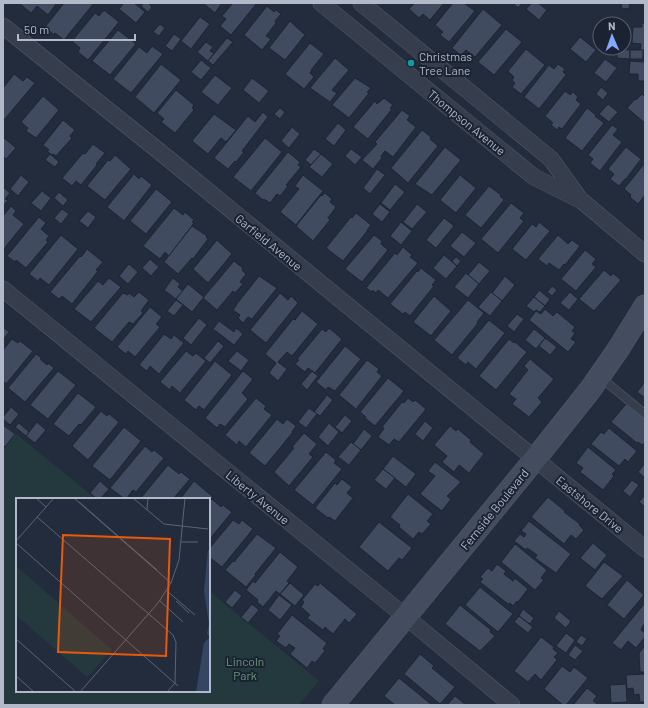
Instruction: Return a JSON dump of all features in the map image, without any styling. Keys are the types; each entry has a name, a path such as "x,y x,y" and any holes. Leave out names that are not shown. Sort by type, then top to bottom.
{"main road":[{"name":"Fernside Boulevard","path":"333,705 535,459 599,377 641,318"}],"street":[{"name":"Thompson Avenue","path":"321,3 534,177 582,201 645,254"},
{"name":"Thompson Avenue","path":"361,3 551,158 582,201"},
{"name":"Garfield Avenue","path":"3,26 176,165 535,459"},
{"path":"411,77 427,57"},
{"name":"Liberty Avenue","path":"3,290 406,617 512,705"},
{"name":"Eastshore Drive","path":"535,459 645,549"}],"lane":[{"path":"599,377 645,414"}],"green space":[{"name":"Lincoln Park","path":"3,423 95,498 16,498 16,692 210,692 210,592 319,681 299,705 3,705"}],"building":[{"path":"19,3 57,3 48,15 37,6 31,13"},
{"path":"64,3 94,3 64,40 55,33 54,35 45,27"},
{"path":"124,3 134,3 145,12 136,23 119,9"},
{"path":"144,3 148,3 152,7 148,12 141,6"},
{"path":"203,3 222,3 215,13"},
{"path":"233,3 257,3 231,35 220,26 226,19 222,16"},
{"path":"415,3 444,3 430,20 423,14 419,18 409,9"},
{"path":"453,3 464,3 475,11 449,42 440,35 443,32 435,25"},
{"path":"513,3 522,3 518,8"},
{"path":"532,3 538,3 547,10 539,20 526,9"},
{"path":"622,3 630,3 629,9 621,8"},
{"path":"267,6 274,12 276,10 281,14 266,36 271,39 262,50 244,35"},
{"path":"483,9 502,25 475,57 466,50 461,55 452,48"},
{"path":"104,10 119,22 88,60 78,52 80,48 72,41 95,13 99,16"},
{"path":"200,17 210,24 191,49 181,41"},
{"path":"290,21 305,35 285,60 269,48"},
{"path":"642,23 645,23 645,51 640,50 641,44 632,43 633,27 642,27"},
{"path":"160,24 165,28 159,36 153,32"},
{"path":"506,29 522,42 494,75 478,62"},
{"path":"118,30 136,44 110,75 92,61"},
{"path":"174,34 181,39 172,51 165,46"},
{"path":"580,37 592,47 592,55 586,62 570,49"},
{"path":"227,38 233,42 213,65 208,61"},
{"path":"206,42 213,47 210,51 214,53 208,61 197,52"},
{"path":"310,43 324,54 311,70 310,73 314,77 304,89 285,74"},
{"path":"152,46 163,54 131,93 113,79 139,47 147,53"},
{"path":"526,49 545,65 521,94 512,87 515,83 512,80 514,77 508,71"},
{"path":"632,50 643,50 643,59 630,59 630,56 632,56"},
{"path":"617,56 630,56 630,59 617,58"},
{"path":"335,58 349,70 332,90 337,93 330,102 310,88"},
{"path":"605,59 617,68 606,82 594,73"},
{"path":"201,60 211,68 201,80 191,72"},
{"path":"630,61 645,62 645,81 638,81 638,74 629,74"},
{"path":"161,64 181,80 154,113 135,97"},
{"path":"558,64 565,69 563,72 566,75 539,109 524,97 549,65 554,69"},
{"path":"14,74 23,81 27,77 35,83 4,120 3,88"},
{"path":"215,75 232,88 218,105 201,92"},
{"path":"252,78 269,91 259,103 243,90"},
{"path":"355,78 371,88 367,92 369,93 349,118 332,105"},
{"path":"601,87 608,93 603,100 596,94"},
{"path":"176,90 194,105 192,108 194,110 175,133 161,122 164,119 157,113"},
{"path":"565,91 570,95 573,92 578,97 576,100 581,104 562,129 559,127 557,130 551,125 553,123 545,116"},
{"path":"642,94 645,97 645,123 627,108"},
{"path":"43,96 59,110 36,138 26,131 28,128 21,122"},
{"path":"384,98 393,105 390,108 392,109 368,139 353,127 375,101 377,104"},
{"path":"608,104 618,112 609,122 599,114"},
{"path":"280,108 285,112 280,119 274,114"},
{"path":"587,108 604,123 582,151 565,138"},
{"path":"402,110 410,116 407,120 416,127 393,157 385,151 381,156 382,158 373,169 362,160 377,144 375,142"},
{"path":"263,112 268,117 242,151 244,152 236,162 235,161 228,169 214,158 248,116 255,122"},
{"path":"214,114 236,130 226,142 221,138 208,154 192,141"},
{"path":"63,120 75,130 70,136 72,138 56,156 53,154 52,155 43,145"},
{"path":"338,123 346,130 334,146 325,139"},
{"path":"612,125 618,129 613,135 622,142 600,171 590,163 593,159 588,155"},
{"path":"292,127 300,134 289,148 281,141"},
{"path":"422,130 431,137 430,139 438,146 408,183 391,168"},
{"path":"3,137 16,148 6,159 3,156"},
{"path":"265,138 282,152 251,191 233,177"},
{"path":"93,144 105,153 81,185 76,181 72,186 62,178 83,153 85,154"},
{"path":"445,147 461,160 432,195 415,184"},
{"path":"626,147 641,159 619,186 610,179 614,174 608,169"},
{"path":"314,149 321,154 311,165 305,160"},
{"path":"351,149 362,157 355,165 345,156"},
{"path":"288,152 300,162 298,165 301,167 286,185 288,186 280,196 277,194 270,203 264,199 263,200 255,193"},
{"path":"50,154 59,162 55,167 45,160"},
{"path":"321,154 333,164 322,177 309,167"},
{"path":"115,155 131,169 105,200 87,186 108,160 110,161"},
{"path":"644,164 645,195 638,204 624,189"},
{"path":"377,169 385,175 370,194 363,188"},
{"path":"134,174 139,179 141,176 152,185 124,221 107,207"},
{"path":"21,175 29,182 18,196 10,189"},
{"path":"303,175 323,191 296,225 280,212 299,189 295,186"},
{"path":"460,175 476,188 456,213 440,200"},
{"path":"395,184 405,192 390,210 381,203"},
{"path":"489,186 501,195 500,196 504,200 481,228 465,215"},
{"path":"3,187 10,193 5,199 8,200 3,206"},
{"path":"156,189 172,202 146,234 130,221"},
{"path":"42,191 51,198 41,211 31,203"},
{"path":"59,192 68,200 63,206 54,198"},
{"path":"325,193 332,199 330,202 336,207 328,218 330,220 313,241 296,226 321,195 322,196"},
{"path":"511,203 524,213 520,218 524,221 498,253 481,239"},
{"path":"380,204 390,212 382,222 372,214"},
{"path":"417,204 427,212 412,229 403,222"},
{"path":"11,206 16,211 13,215 24,224 3,250 3,216"},
{"path":"174,208 183,215 185,212 194,220 192,222 194,223 169,256 165,252 160,259 143,246"},
{"path":"62,209 69,214 61,224 54,218"},
{"path":"88,211 96,217 88,228 79,221"},
{"path":"356,213 371,225 343,261 326,248"},
{"path":"39,217 46,223 41,229 49,236 46,240 48,242 26,268 16,260 15,262 7,256"},
{"path":"444,218 454,226 436,248 426,240"},
{"path":"401,222 412,231 401,245 390,236"},
{"path":"539,222 550,231 526,260 512,249 532,224 536,227"},
{"path":"192,226 207,236 206,237 208,239 193,259 192,258 178,274 164,262"},
{"path":"462,232 476,243 464,257 450,246"},
{"path":"61,235 78,249 49,285 40,278 38,281 29,274"},
{"path":"374,235 382,241 381,244 388,250 362,282 345,269"},
{"path":"558,235 568,244 572,240 580,246 565,265 564,264 559,270 549,263 547,266 538,259"},
{"path":"217,240 232,254 208,283 193,269"},
{"path":"403,247 412,255 410,257 418,263 388,298 378,290 376,293 373,290 372,292 366,288 395,253 397,255"},
{"path":"87,249 103,262 96,270 98,271 72,304 62,296 59,299 50,292"},
{"path":"585,250 596,259 592,264 596,267 576,291 561,279"},
{"path":"444,255 457,266 446,279 433,268"},
{"path":"456,257 461,261 457,266 452,261"},
{"path":"150,259 159,267 151,276 142,268"},
{"path":"234,261 243,268 242,270 246,274 240,282 243,284 235,293 233,291 217,310 203,298"},
{"path":"479,262 490,271 479,284 468,275"},
{"path":"129,264 138,272 128,284 119,276"},
{"path":"421,268 436,280 432,285 434,286 410,316 405,312 403,314 390,304"},
{"path":"604,270 611,276 613,273 621,280 594,311 579,299"},
{"path":"466,273 479,284 468,298 454,287"},
{"path":"259,276 277,288 252,319 248,317 243,323 238,318 240,315 233,310"},
{"path":"505,276 515,285 502,301 492,293"},
{"path":"109,278 121,287 91,322 74,309 98,281 103,285"},
{"path":"173,278 180,284 178,287 183,291 176,299 164,290"},
{"path":"188,284 204,297 192,312 176,299"},
{"path":"552,286 557,290 552,296 547,292"},
{"path":"539,290 550,299 545,306 534,297"},
{"path":"139,292 149,300 141,311 143,313 133,324 129,322 112,342 94,328 123,293 128,295 129,293 134,297"},
{"path":"491,292 502,301 490,316 478,307"},
{"path":"570,292 578,299 569,310 560,303"},
{"path":"280,293 288,300 291,296 298,303 266,343 250,330"},
{"path":"434,296 451,311 431,336 413,322"},
{"path":"534,297 545,306 540,312 536,310 534,312 526,306"},
{"path":"176,300 183,305 174,316 167,311"},
{"path":"468,300 484,313 477,322 478,323 452,355 434,340"},
{"path":"150,307 162,317 156,324 160,327 135,357 128,351 126,354 117,347"},
{"path":"545,309 553,316 557,312 575,327 572,331 575,333 571,339 576,342 568,352 529,320 536,311 541,314"},
{"path":"302,311 318,324 292,356 287,352 278,362 287,369 278,381 269,373 276,363 265,354 293,319 295,320"},
{"path":"517,314 524,319 514,332 507,326"},
{"path":"199,318 207,325 191,345 183,338"},
{"path":"489,320 505,333 476,369 468,362 466,365 457,358"},
{"path":"219,321 234,332 236,328 243,334 234,345 213,329"},
{"path":"3,327 9,332 3,340"},
{"path":"329,328 342,339 315,373 308,368 305,372 295,364 299,360 297,359 322,329 326,332"},
{"path":"534,329 545,338 536,349 525,340"},
{"path":"164,334 171,339 174,335 184,343 159,374 150,366 147,371 139,365"},
{"path":"545,338 557,347 550,355 539,346"},
{"path":"12,339 18,343 20,341 33,351 6,384 4,382 3,383 3,350"},
{"path":"509,339 527,352 496,390 479,376"},
{"path":"218,341 224,346 210,363 204,358"},
{"path":"345,346 361,359 335,391 328,387 326,390 316,382"},
{"path":"186,351 193,356 196,353 206,361 180,393 172,386 170,390 160,382"},
{"path":"237,351 249,360 241,371 228,361"},
{"path":"36,354 42,358 40,359 47,365 48,363 54,368 25,402 8,388"},
{"path":"530,359 554,379 538,398 542,402 529,417 512,404 516,399 509,394 528,370 524,366"},
{"path":"367,360 379,369 377,372 382,376 356,409 339,395"},
{"path":"215,361 232,375 204,410 199,406 196,410 184,400"},
{"path":"58,371 76,385 48,419 30,405"},
{"path":"243,371 253,379 242,393 248,399 225,427 220,424 217,428 205,418"},
{"path":"312,371 318,376 307,390 301,384"},
{"path":"388,378 404,391 375,426 360,412"},
{"path":"645,382 645,398 637,392"},
{"path":"78,393 96,407 81,425 79,424 69,436 53,424"},
{"path":"327,395 333,400 320,416 314,412"},
{"path":"256,398 266,406 264,409 272,415 246,447 239,441 237,445 225,435"},
{"path":"408,398 413,402 415,400 426,409 399,442 394,439 389,445 378,437 384,428 382,427 402,402 404,403"},
{"path":"626,404 645,418 645,442 642,445 638,442 637,443 611,422"},
{"path":"11,407 19,414 10,425 3,419 3,417"},
{"path":"309,408 317,414 306,428 298,422"},
{"path":"101,411 107,416 109,414 119,422 88,460 72,446"},
{"path":"345,415 352,421 342,433 335,427"},
{"path":"277,419 283,424 287,419 296,426 293,432 265,466 249,453"},
{"path":"425,421 433,428 423,441 415,434"},
{"path":"37,422 46,430 35,443 26,436"},
{"path":"19,423 29,432 26,436 15,427"},
{"path":"329,423 339,432 328,446 318,437"},
{"path":"3,425 15,434 5,447 3,445"},
{"path":"450,426 456,431 458,429 484,454 469,473 459,465 454,472 442,462 447,456 434,445"},
{"path":"124,427 141,441 110,480 92,466"},
{"path":"609,428 637,451 628,462 625,459 619,466 591,444 601,432 604,434"},
{"path":"364,429 372,436 361,450 353,444"},
{"path":"304,433 317,444 309,454 313,457 289,486 274,472 294,448 292,447"},
{"path":"351,442 361,450 349,465 338,457"},
{"path":"145,446 152,452 154,450 164,458 136,492 133,490 127,498 124,498 110,488"},
{"path":"588,447 616,470 612,474 614,476 603,490 580,472 583,468 576,463"},
{"path":"326,452 336,460 334,463 342,469 313,505 294,490"},
{"path":"393,456 416,474 406,487 383,469"},
{"path":"435,462 461,482 447,496 451,499 442,511 420,494 435,476 428,471"},
{"path":"645,463 645,478 638,472"},
{"path":"168,465 179,474 181,472 190,479 174,498 141,498"},
{"path":"383,469 395,478 386,489 374,480"},
{"path":"342,479 352,487 347,493 353,498 335,521 329,517 328,518 315,508 335,483 337,485"},
{"path":"632,480 639,485 630,497 623,491"},
{"path":"100,481 109,489 101,498 96,498 90,493"},
{"path":"194,481 213,497 210,500 210,498 181,498"},
{"path":"408,494 433,514 427,521 431,524 422,534 419,532 413,539 390,517"},
{"path":"645,495 645,507 639,502"},
{"path":"548,497 580,524 579,525 584,530 576,539 571,535 564,544 531,517"},
{"path":"212,499 221,507 223,505 232,512 210,539 210,502"},
{"path":"233,520 239,524 242,520 253,529 222,567 210,558 210,548"},
{"path":"529,521 571,554 556,573 535,558 537,555 527,548 526,550 514,541 520,534 524,537 526,534 521,531"},
{"path":"379,522 412,548 402,560 399,558 388,571 359,547"},
{"path":"257,534 276,548 246,587 225,570 233,561 234,562"},
{"path":"593,543 607,555 595,570 580,558"},
{"path":"515,544 547,570 541,578 544,580 535,590 501,562"},
{"path":"280,552 298,567 287,581 289,583 280,594 276,591 263,607 257,602 258,600 246,590 253,581 255,583"},
{"path":"604,562 623,576 602,599 585,586"},
{"path":"497,564 506,571 504,574 513,581 515,578 528,589 513,606 510,603 508,604 480,582 483,579 480,577 488,568 492,571"},
{"path":"627,580 644,595 624,619 607,605"},
{"path":"290,583 304,595 295,606 280,594"},
{"path":"320,583 357,614 349,623 345,619 333,634 325,627 323,630 307,618 310,615 301,607 304,602 302,600 315,584 318,586"},
{"path":"480,587 513,614 498,632 465,605"},
{"path":"235,590 242,596 232,608 225,602"},
{"path":"279,595 292,605 280,620 268,610"},
{"path":"645,603 645,622 641,630 645,633 645,637 636,648 628,641 621,650 612,643"},
{"path":"252,604 259,610 248,623 241,617"},
{"path":"460,605 491,630 490,632 495,636 480,651 445,624"},
{"path":"523,609 534,618 530,624 519,616"},
{"path":"559,611 571,621 566,628 554,618"},
{"path":"292,615 327,643 323,649 325,651 315,663 312,661 307,668 290,654 295,648 289,644 286,648 276,641 280,636 277,634"},
{"path":"519,616 533,627 528,633 514,622"},
{"path":"566,633 575,640 566,653 556,646"},
{"path":"581,635 587,639 582,646 576,642"},
{"path":"541,637 554,647 553,649 558,653 554,657 557,660 541,680 535,674 528,682 514,671"},
{"path":"575,645 583,651 575,660 568,655"},
{"path":"645,646 645,672 640,672 639,653"},
{"path":"420,654 434,666 432,668 455,687 440,704 404,674"},
{"path":"562,666 570,672 574,667 588,678 566,705 563,705 544,689"},
{"path":"645,674 645,702 640,702 639,694 634,695 633,688 627,689 626,675"},
{"path":"399,678 432,705 395,705 384,696"},
{"path":"626,684 627,702 611,703 610,685"},
{"path":"587,688 597,696 593,701 599,705 573,705"},
{"path":"455,696 466,705 447,705"},
{"path":"645,703 645,705 629,705 629,704"}],"place":[{"name":"Christmas Tree Lane","path":"411,63"}]}
